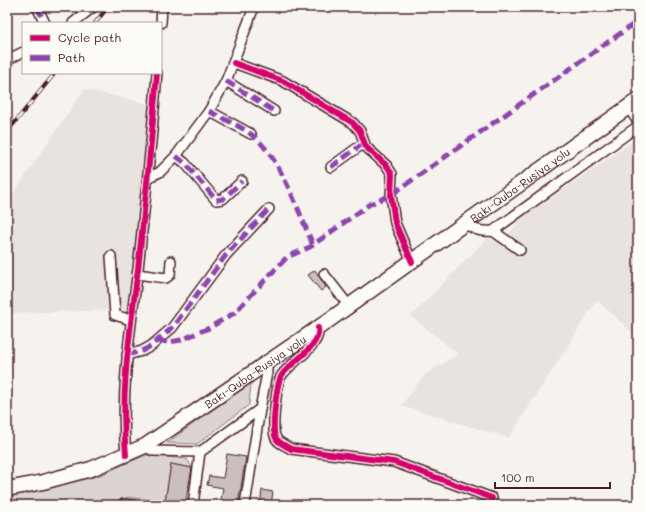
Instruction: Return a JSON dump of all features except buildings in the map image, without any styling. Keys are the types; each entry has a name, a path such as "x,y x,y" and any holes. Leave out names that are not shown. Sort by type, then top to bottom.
{"highway":[{"name":"Bakı-Quba-Rusiya yolu","path":"7,489 43,482 91,469 126,456 145,446 267,364 633,104"}],"street":[{"path":"37,7 44,22"},
{"path":"74,22 93,7"},
{"path":"161,22 162,7"},
{"path":"149,177 160,172 176,156 209,111 226,81 254,7"},
{"path":"7,60 22,52"},
{"path":"234,62 283,81 353,123 360,131 364,144 387,166 392,174 390,195 395,223 412,262"},
{"path":"126,456 124,412 127,355 149,177 157,74"},
{"path":"226,81 274,111"},
{"path":"633,104 638,122"},
{"path":"209,111 251,134"},
{"path":"466,224 474,230 483,232 492,230 638,126"},
{"path":"331,167 364,144"},
{"path":"176,156 185,163 216,200 223,199 242,181"},
{"path":"127,355 142,351 151,346 172,328 226,255 269,209"},
{"path":"492,230 520,250"},
{"path":"111,256 115,315 131,320"},
{"path":"137,274 166,278 170,274 171,261"},
{"path":"324,274 349,306"},
{"path":"318,328 317,339 282,376 276,388 274,435 278,442 291,449 394,462 492,498"},
{"path":"245,505 267,373 267,364"},
{"path":"145,446 154,451 200,452 260,409"},
{"path":"193,505 200,452"},
{"path":"121,505 133,505"}],"shaded area":[{"path":"84,89 149,104 128,310 7,313 7,203"},
{"path":"638,138 638,338 597,300 509,438 401,406 424,375 458,354 411,316 487,238 501,242 523,217"},
{"path":"251,382 249,405 197,444 167,443"},
{"path":"146,455 187,459 192,468 171,464 165,502 128,497 110,505 7,503 7,497 100,475"}],"railway":[{"path":"96,22 108,7"},
{"path":"7,132 54,74"}],"marked path":[{"path":"37,7 44,22"},
{"path":"157,341 170,342 181,340 209,328 234,313 287,257 310,247 370,204 391,195 638,21"},
{"path":"226,81 274,111"},
{"path":"209,111 247,131 262,144 288,186 313,245"},
{"path":"331,167 364,143"},
{"path":"176,156 185,163 216,200 223,199 242,181"},
{"path":"127,355 142,351 151,346 172,328 226,255 269,209"}],"cycle path":[{"path":"234,63 283,81 353,123 360,131 366,147 387,166 392,174 391,195 395,223 412,262"},
{"path":"126,455 124,432 125,385 151,146 157,74"},
{"path":"318,328 318,334 311,347 286,370 280,380 276,395 274,431 275,436 282,444 291,449 394,462 492,498"}]}
